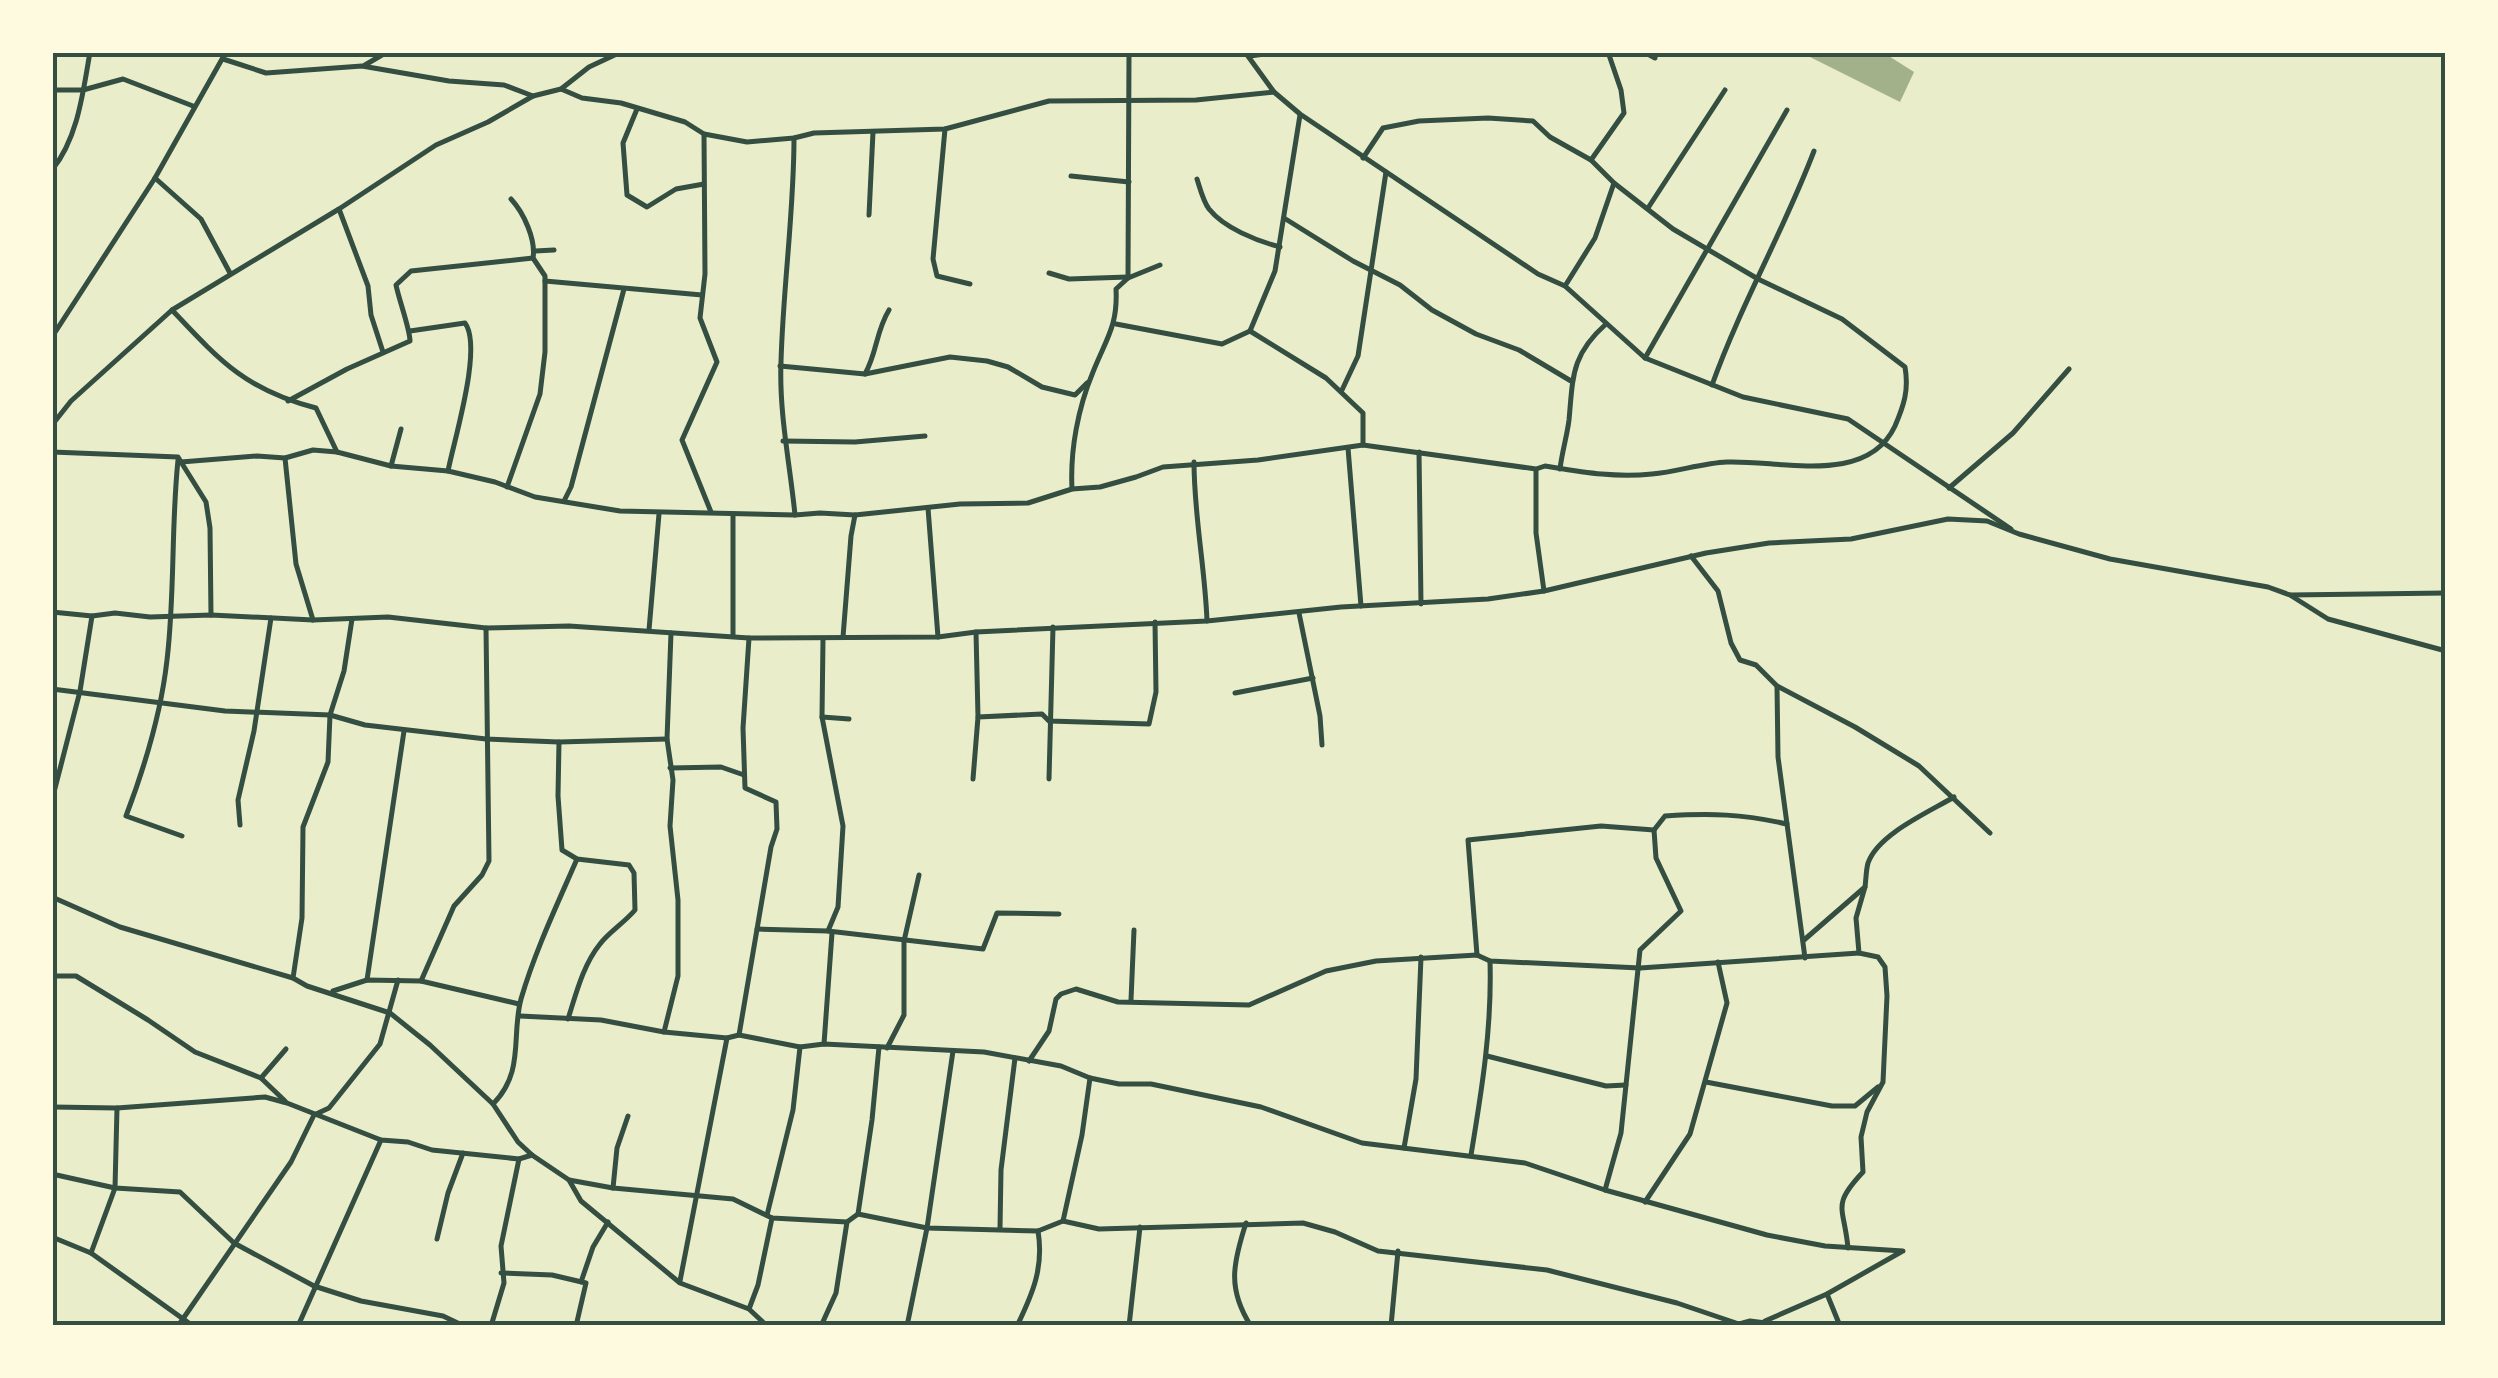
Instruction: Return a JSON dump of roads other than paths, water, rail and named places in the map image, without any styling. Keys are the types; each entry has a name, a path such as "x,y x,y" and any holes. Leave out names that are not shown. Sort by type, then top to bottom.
{"street":[{"path":"52,170 68,143 90,52"},
{"path":"362,66 387,52"},
{"path":"52,425 72,401 172,310 436,145 534,96 561,89 589,67 621,52"},
{"path":"1128,278 1129,52"},
{"path":"1247,54 1278,52"},
{"path":"1591,160 1624,113 1608,52"},
{"path":"1644,52 1655,58"},
{"path":"1247,54 1274,92 1300,114 1538,274 1565,286 1645,358 1743,397 1848,418 2019,534"},
{"path":"52,337 154,178 224,56 266,73 362,66 449,81 504,84 534,96"},
{"path":"52,90 83,90 123,79 194,106"},
{"path":"561,89 582,98 684,122 704,134 747,142 814,132 945,129 1049,102 1196,100 1274,92"},
{"path":"1648,208 1725,90"},
{"path":"637,109 623,143 627,195 648,208 676,189 704,184"},
{"path":"1645,358 1788,110"},
{"path":"1116,324 1222,344 1250,332 1268,296 1280,246 1300,114"},
{"path":"52,452 180,460 284,458 314,450 391,466 448,471 534,497 659,514 856,515 960,504 1028,503 1072,489 1100,487 1163,467 1258,460 1364,445 1560,468 1603,477 1655,474 1722,462 1835,464 1862,460 1886,443 1905,402 1905,367 1842,319 1758,278 1673,229 1591,160 1550,137 1533,121 1419,121 1383,128 1363,158"},
{"path":"945,129 933,259 937,276 970,284"},
{"path":"868,215 873,132"},
{"path":"704,134 700,318 717,362 682,440 710,512"},
{"path":"794,138 794,211 780,366 783,441 796,515"},
{"path":"1712,385 1734,324 1792,209 1814,151"},
{"path":"1342,390 1358,356 1386,172"},
{"path":"1071,176 1128,182"},
{"path":"154,178 201,219 230,274"},
{"path":"1197,178 1206,206 1218,218 1261,242 1280,246"},
{"path":"1565,286 1595,238 1614,183"},
{"path":"506,487 540,394 545,352 545,281 523,216 512,200"},
{"path":"339,209 353,237 383,352"},
{"path":"1284,218 1400,285 1432,310 1476,334 1519,350 1571,381"},
{"path":"288,401 410,341 396,284 411,271 554,250"},
{"path":"1072,489 1070,455 1090,381 1116,324 1116,289 1128,278 1160,265"},
{"path":"1049,273 1069,279 1128,278"},
{"path":"545,281 702,295"},
{"path":"564,501 624,289"},
{"path":"172,310 227,367 249,383 288,401 316,408 337,452"},
{"path":"865,374 874,360 877,330 888,310"},
{"path":"410,331 456,322 465,323 471,331 470,363 448,471"},
{"path":"1560,468 1571,381 1579,354 1606,324"},
{"path":"1250,332 1342,390 1363,414 1364,445"},
{"path":"780,366 865,374 950,357 988,360 1042,388 1075,395 1090,381"},
{"path":"1950,488 2013,434 2069,370"},
{"path":"391,466 400,430"},
{"path":"783,441 855,442 925,436"},
{"path":"1348,448 1361,606"},
{"path":"1419,452 1421,604"},
{"path":"284,458 296,564 313,620"},
{"path":"180,460 206,502 211,615"},
{"path":"180,460 160,701 144,773 126,816 182,836"},
{"path":"1194,462 1194,509 1206,575 1207,621"},
{"path":"1536,468 1536,533 1544,591"},
{"path":"928,508 938,638"},
{"path":"649,630 659,514"},
{"path":"733,514 733,635"},
{"path":"843,637 856,515"},
{"path":"52,612 313,620 388,618 486,628 569,626 749,638 938,638 1054,627 1207,621 1544,591 1691,556 1770,543 1851,539 1948,519 1987,522 2150,568 2238,581 2290,594 2446,593"},
{"path":"1691,556 1718,591 1731,643 1740,660 1756,665 1777,686 1919,766 1990,834"},
{"path":"2290,594 2328,619 2446,650"},
{"path":"1299,613 1322,746"},
{"path":"52,800 80,691 92,616"},
{"path":"240,825 238,800 271,618"},
{"path":"293,978 302,918 303,827 328,762 330,715 344,671 352,619"},
{"path":"978,717 1042,714 1049,721 1149,724 1156,692 1155,622"},
{"path":"1049,778 1054,627"},
{"path":"422,981 454,906 482,875 489,861 486,628"},
{"path":"664,1032 678,976 678,900 670,826 673,780 667,739 671,631"},
{"path":"973,779 978,717 976,632"},
{"path":"739,1035 777,829 776,802 745,788 743,728 749,638"},
{"path":"823,639 822,717 843,826 838,908 830,932 824,1044"},
{"path":"1234,693 1313,678"},
{"path":"1777,686 1778,757 1805,958"},
{"path":"52,689 224,711 330,715 365,726 486,740 667,739"},
{"path":"822,717 849,719"},
{"path":"366,980 404,731"},
{"path":"559,742 562,850 577,860 629,866 634,873 634,910 601,942 582,976 568,1018"},
{"path":"670,768 721,767 744,776"},
{"path":"1859,953 1856,918 1868,863 1876,849 1904,826 1954,797"},
{"path":"1605,1190 1620,1133 1640,950 1680,911 1656,858 1654,830 1666,816 1693,814 1741,814 1787,824"},
{"path":"1477,955 1468,840 1602,826 1654,830"},
{"path":"493,1104 509,1080 520,1004 577,860"},
{"path":"887,1048 904,1015 904,941 919,875"},
{"path":"1804,940 1865,888"},
{"path":"52,897 120,927 293,978 390,1013 493,1104 518,1142 569,1180 733,1199 770,1217 847,1222 858,1214 878,1047"},
{"path":"757,929 830,932 983,948 997,913 1058,914"},
{"path":"1132,1000 1134,930"},
{"path":"1029,1061 1049,1031 1056,999 1076,989 1118,1002 1249,1005 1326,970 1422,958 1477,955 1490,961 1640,968 1859,953 1878,957 1884,967 1887,996 1883,1082 1867,1112 1861,1137 1863,1172 1843,1193 1840,1207 1848,1248"},
{"path":"1404,1149 1416,1078 1422,958"},
{"path":"1471,1155 1488,1056 1492,1010 1490,961"},
{"path":"1645,1202 1690,1134 1706,1082 1727,1003 1718,962"},
{"path":"52,976 76,976 195,1052 262,1078 287,1103"},
{"path":"332,992 366,980 422,981 520,1004"},
{"path":"180,1323 291,1162 314,1115 329,1108 380,1044 398,980"},
{"path":"520,1016 601,1020 727,1038 739,1035 800,1047 824,1044 1015,1058 1061,1066 1119,1084 1150,1084 1261,1107 1362,1143 1525,1163 1766,1236 1848,1248 1903,1251 1766,1324"},
{"path":"680,1282 727,1038"},
{"path":"749,1309 758,1284 793,1110 800,1047"},
{"path":"262,1078 286,1050"},
{"path":"906,1326 927,1228 953,1051"},
{"path":"1488,1056 1606,1086 1626,1085"},
{"path":"1000,1228 1001,1170 1015,1058"},
{"path":"1064,1221 1090,1078"},
{"path":"1706,1082 1855,1106 1883,1082"},
{"path":"52,1108 117,1108 265,1098 381,1140 519,1159 532,1155"},
{"path":"91,1253 115,1188 117,1108"},
{"path":"613,1188 617,1148 628,1116"},
{"path":"298,1326 381,1140"},
{"path":"437,1239 463,1153"},
{"path":"490,1326 504,1283 501,1246 519,1159"},
{"path":"52,1174 115,1188 180,1192 234,1244 314,1286 361,1301 443,1316 464,1326"},
{"path":"569,1180 581,1201 680,1282 749,1309 768,1326"},
{"path":"858,1214 927,1228 1038,1231 1064,1221 1099,1230 1303,1224 1378,1251 1546,1270 1677,1303 1734,1324 1789,1326"},
{"path":"581,1282 593,1248 608,1222"},
{"path":"821,1326 836,1293 847,1222"},
{"path":"1246,1223 1234,1288 1239,1309 1250,1326"},
{"path":"1130,1326 1140,1227"},
{"path":"1017,1326 1038,1280 1042,1254 1038,1231"},
{"path":"52,1237 91,1253 180,1323 193,1326"},
{"path":"1390,1326 1398,1251"},
{"path":"501,1272 552,1275 586,1283 576,1326"},
{"path":"1827,1294 1840,1326"}]}
